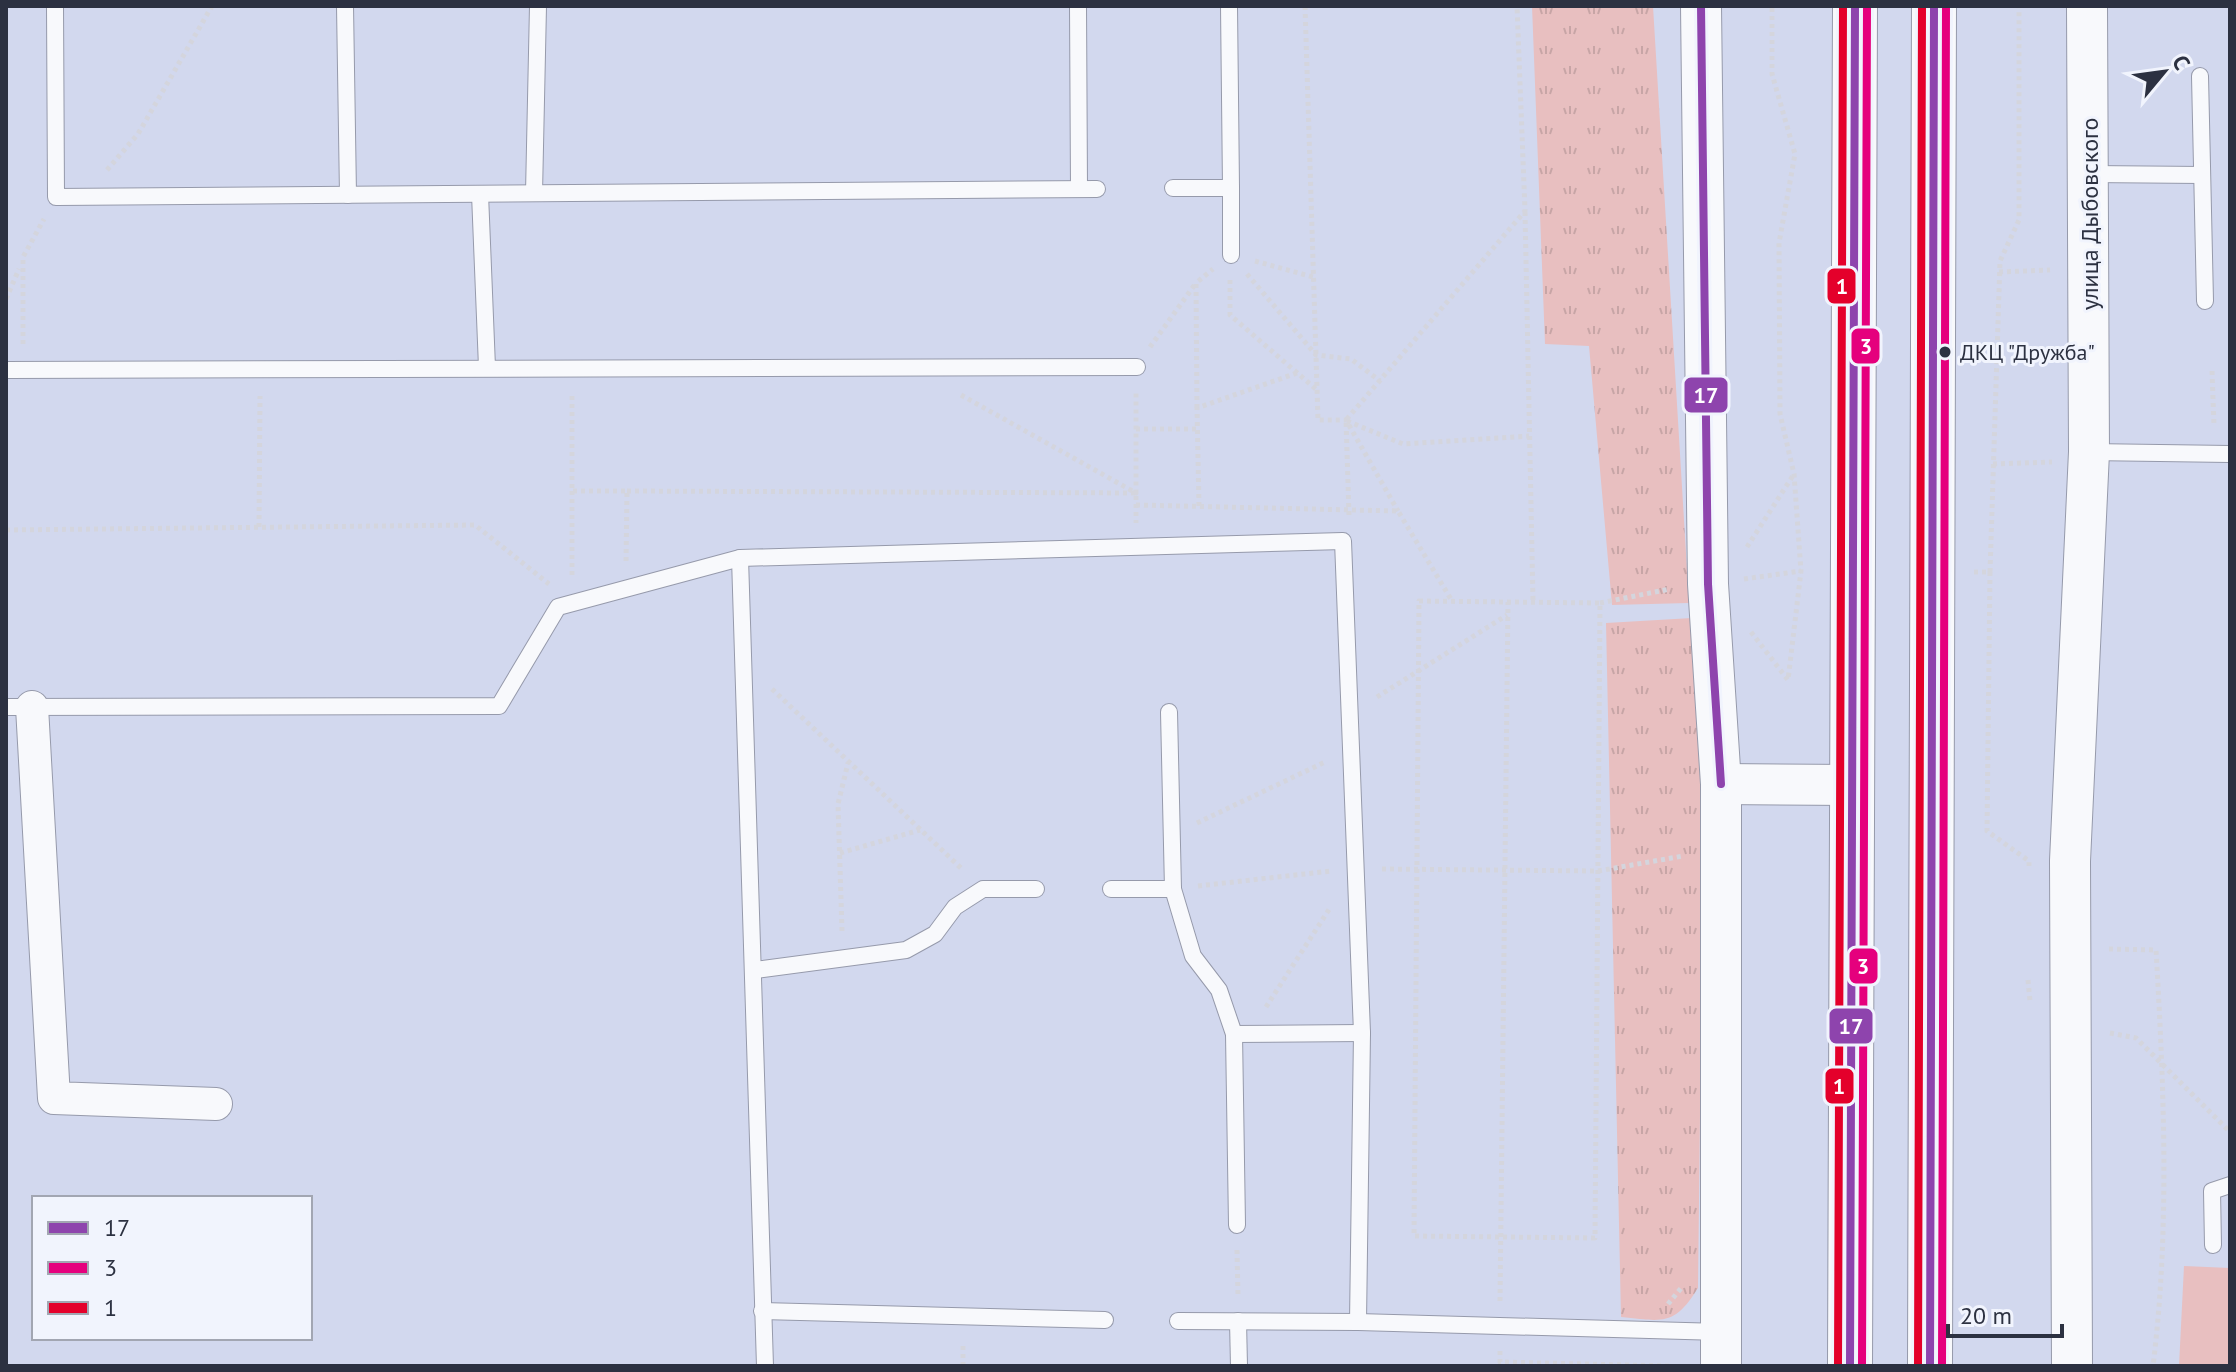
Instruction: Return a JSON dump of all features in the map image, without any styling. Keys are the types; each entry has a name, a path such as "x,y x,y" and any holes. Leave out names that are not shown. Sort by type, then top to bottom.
{"main road":[{"path":"1850,1366 1855,6"},
{"path":"1930,1366 1934,6"}],"street":[{"path":"1701,6 1728,571 1721,784 1722,1349"},
{"name":"улица Дыбовского","path":"2072,1366 2070,861 2079,661 2075,457 2089,269 2087,6"},
{"path":"19,707 54,1098 216,1104"},
{"path":"1721,784 1852,785"}],"lane":[{"path":"55,6 56,197 1097,189"},
{"path":"345,6 348,195"},
{"path":"534,193 538,6"},
{"path":"1078,6 1079,189"},
{"path":"1229,6 1231,255"},
{"path":"2200,76 2205,301"},
{"path":"2090,174 2202,175"},
{"path":"1173,188 1231,188"},
{"path":"480,194 487,367"},
{"path":"15,370 1137,367"},
{"path":"2075,457 2223,454"},
{"path":"19,707 499,706 558,607 740,558 1343,541 1362,1033 1358,1322"},
{"path":"740,558 765,1366"},
{"path":"1169,712 1173,889 1193,956 1219,990 1242,1034 1237,1225"},
{"path":"755,970 906,950 935,934 955,907 983,889 1036,889"},
{"path":"1111,889 1173,889"},
{"path":"1242,1034 1362,1033"},
{"path":"2213,1245 2212,1191 2230,1185"},
{"path":"762,1311 1105,1320"},
{"path":"1178,1321 1358,1322 1722,1349"},
{"path":"1238,1321 1239,1366"}],"path":[{"path":"84,197 138,134 212,6"},
{"path":"1305,6 1318,420 1346,420 1403,444 1529,436"},
{"path":"1517,6 1525,211 1533,602"},
{"path":"1743,622 1788,680 1801,571 1794,474 1780,414 1779,243 1795,154 1772,74 1772,6"},
{"path":"2019,6 2019,220 2000,261 1999,272 1990,572 1987,831 2029,861 2029,875"},
{"path":"15,370 23,257 56,197"},
{"path":"1343,541 1350,510 1346,420 1525,211"},
{"path":"1231,255 1313,277"},
{"path":"1136,547 1137,367 1196,283 1231,255"},
{"path":"1231,255 1316,355 1351,359 1380,381"},
{"path":"1231,255 1230,315 1317,390"},
{"path":"6,299 19,269"},
{"path":"1999,272 2089,269"},
{"path":"1196,283 1199,506"},
{"path":"572,367 573,603"},
{"path":"910,367 1136,493"},
{"path":"2212,371 2223,454"},
{"path":"1197,408 1297,373"},
{"path":"259,527 260,410"},
{"path":"1346,420 1398,511"},
{"path":"1136,429 1197,429"},
{"path":"1993,464 2075,457"},
{"path":"1600,603 1595,1238 1414,1236 1419,601 1600,603 1728,571 1794,474"},
{"path":"572,491 1136,493"},
{"path":"626,589 627,491"},
{"path":"6,530 475,525 573,603"},
{"path":"1728,571 1738,580 1801,571"},
{"path":"1974,572 1990,572"},
{"path":"1500,1312 1508,602"},
{"path":"1350,714 1508,614"},
{"path":"744,663 983,889"},
{"path":"1172,836 1351,749"},
{"path":"842,959 838,804 848,762"},
{"path":"840,853 920,830"},
{"path":"1684,840 1684,872"},
{"path":"1173,889 1356,868 1598,871 1684,856"},
{"path":"1242,1034 1356,868"},
{"path":"2101,949 2156,950 2162,1064 2161,1295 2153,1366"},
{"path":"2028,971 2028,996 2032,1007"},
{"path":"2136,1038 2230,1132"},
{"path":"1237,1225 1238,1321"},
{"path":"1657,1306 1667,1306 1684,1284"},
{"path":"956,1366 963,1359"}],"green space":[{"path":"1532,6 1653,6 1689,603 1612,605 1589,346 1545,344"},
{"path":"1692,618 1704,772 1698,1288 1682,1310 1666,1319 1647,1320 1621,1317 1606,623"},
{"path":"2184,1266 2230,1268 2230,1366 2179,1366"}],"transit line":[{"name":"17","path":"1701,6 1708,584 1721,784"},
{"name":"1","path":"1838,1366 1843,6"},
{"name":"17","path":"1850,1366 1855,6"},
{"name":"3","path":"1862,1366 1867,6"},
{"name":"1","path":"1918,1366 1922,6"},
{"name":"17","path":"1930,1366 1934,6"},
{"name":"3","path":"1942,1366 1946,6"}],"place":[{"name":"ДКЦ \"Дружба\"","path":"1945,352"}]}
